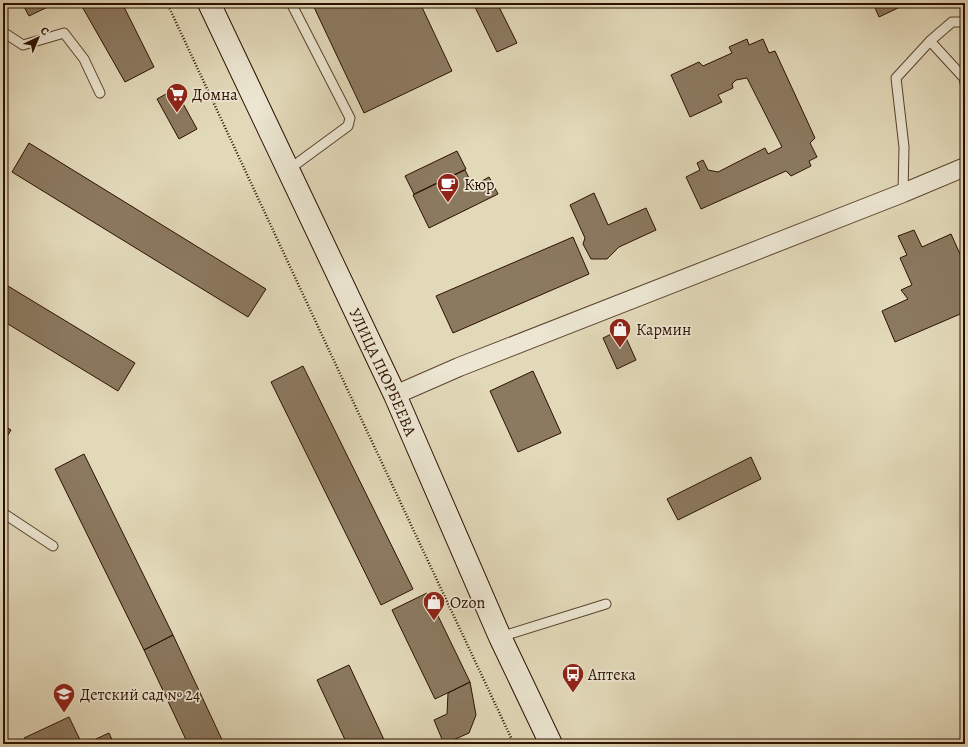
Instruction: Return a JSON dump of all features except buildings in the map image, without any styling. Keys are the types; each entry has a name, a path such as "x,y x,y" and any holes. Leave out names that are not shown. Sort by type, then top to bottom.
{"main road":[{"name":"УЛИЦА ПЮРБЕЕВА","path":"209,3 395,395 500,637 551,744"}],"street":[{"path":"395,395 474,361 903,193 965,167"}],"lane":[{"path":"288,170 348,126 350,118 291,3"},
{"path":"903,193 904,147 896,78 930,41 952,22 965,22"},
{"path":"3,32 22,46 64,33 84,59 100,93"},
{"path":"930,41 964,78 965,83"},
{"path":"3,513 53,546"},
{"path":"500,637 606,604"}],"path":[{"path":"167,3 514,744"}],"place":[{"name":"Домна","path":"177,114"},
{"name":"Кюр","path":"448,204"},
{"name":"Кармин","path":"620,348"},
{"name":"Ozon","path":"434,622"},
{"name":"Аптека","path":"573,694"},
{"name":"Детский сад № 24","path":"64,714"}]}
